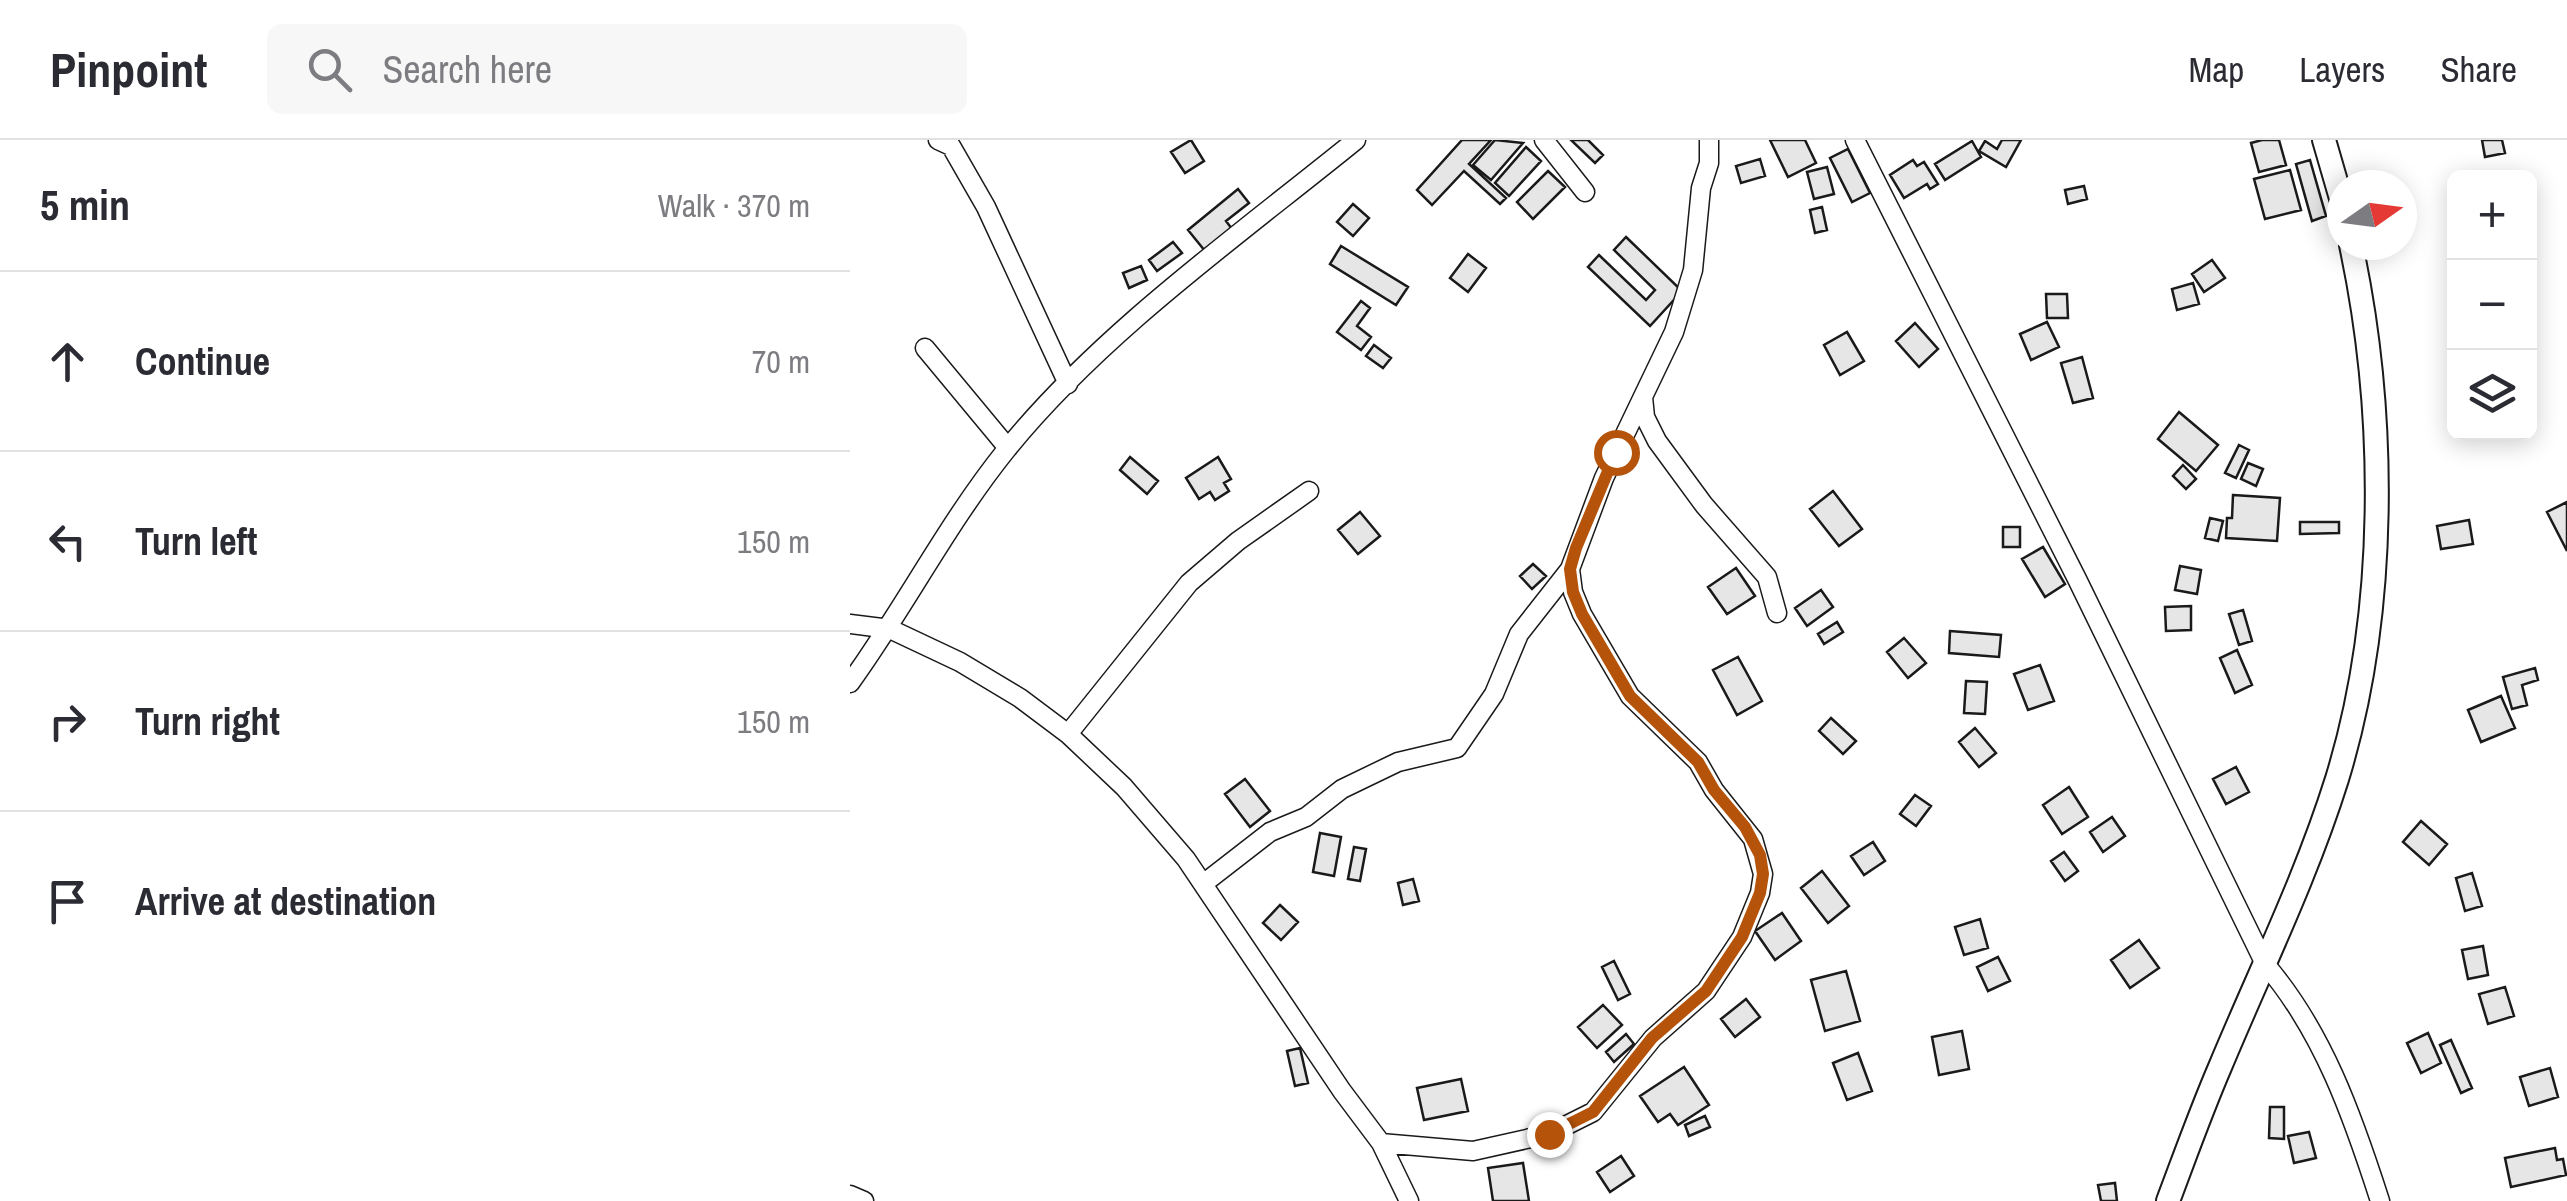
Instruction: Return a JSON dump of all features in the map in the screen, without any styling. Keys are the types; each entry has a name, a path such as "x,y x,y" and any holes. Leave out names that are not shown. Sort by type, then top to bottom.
{"main road":[{"path":"2324,140 2333,170"},
{"path":"2168,1201 2312,850 2338,776 2365,648 2374,570 2377,486 2364,323 2354,260"}],"street":[{"path":"938,140 950,146 986,207 1068,384"},
{"path":"850,684 890,628 948,530 1008,448 1104,348 1356,140"},
{"path":"1544,140 1585,192"},
{"path":"1203,884 1270,832 1306,817 1342,788 1398,762 1456,748 1494,694 1520,634 1570,569 1604,478 1674,332 1692,270 1701,188 1710,163 1710,140"},
{"path":"1855,140 2265,964 2306,1018 2356,1130 2380,1201"},
{"path":"925,348 1008,448"},
{"path":"1642,397 1645,417 1657,442 1704,505 1768,577 1778,613"},
{"path":"1068,734 1189,582 1308,491"},
{"path":"1381,1143 1472,1152 1549,1134 1593,1112 1652,1038 1706,991 1742,937 1760,893 1763,874 1753,839 1714,790 1698,762 1630,696 1582,614 1573,592 1570,569"},
{"path":"850,624 890,628 990,680 1068,734 1124,787 1186,859 1381,1143 1409,1201"},
{"path":"850,1195 864,1201"}],"building":[{"path":"1191,140 1204,161 1185,173 1171,152"},
{"path":"1462,140 1491,140 1469,164 1506,198 1500,204 1464,171 1432,205 1417,190"},
{"path":"1495,140 1523,143 1491,180 1473,165"},
{"path":"1571,140 1588,140 1603,155 1595,163"},
{"path":"1770,140 1805,140 1816,163 1788,177"},
{"path":"2002,140 2021,140 2006,167 1979,151 1985,141 1997,149"},
{"path":"2279,140 2286,165 2259,172 2251,143"},
{"path":"2482,140 2502,140 2505,153 2485,157"},
{"path":"1972,141 1981,157 1945,180 1935,164"},
{"path":"1526,147 1541,161 1509,196 1495,183"},
{"path":"1848,149 1870,193 1852,202 1830,158"},
{"path":"1760,159 1765,176 1741,183 1736,166"},
{"path":"1913,160 1917,166 1924,162 1938,184 1930,189 1927,184 1904,198 1890,175"},
{"path":"2310,160 2326,216 2312,221 2296,164"},
{"path":"1827,167 1834,194 1814,199 1807,172"},
{"path":"2290,170 2301,210 2265,219 2254,179"},
{"path":"1548,171 1565,187 1533,219 1517,202"},
{"path":"2084,186 2087,199 2068,204 2065,190"},
{"path":"1238,189 1249,203 1226,221 1232,229 1205,251 1188,230"},
{"path":"1353,204 1369,218 1353,236 1337,222"},
{"path":"1822,207 1827,230 1815,233 1810,210"},
{"path":"1626,237 1682,291 1650,326 1588,267 1599,255 1646,300 1655,290 1614,250"},
{"path":"1173,242 1182,253 1157,271 1149,260"},
{"path":"1341,246 1408,287 1396,305 1330,264"},
{"path":"1468,254 1486,268 1468,292 1450,278"},
{"path":"2212,260 2225,278 2204,292 2192,274"},
{"path":"1141,266 1147,280 1129,288 1123,273"},
{"path":"2193,283 2199,304 2177,310 2172,289"},
{"path":"2046,294 2067,294 2068,318 2047,318"},
{"path":"1361,301 1370,308 1357,326 1371,337 1361,350 1337,332"},
{"path":"2047,322 2059,347 2031,360 2020,334"},
{"path":"1915,323 1938,349 1919,367 1896,341"},
{"path":"1847,332 1864,361 1840,375 1824,345"},
{"path":"1374,345 1391,358 1383,368 1366,356"},
{"path":"2082,357 2093,398 2073,403 2061,363"},
{"path":"2179,412 2218,445 2196,471 2158,439"},
{"path":"2239,445 2249,450 2236,478 2225,473"},
{"path":"1130,457 1158,481 1147,494 1120,470"},
{"path":"1218,457 1231,479 1224,483 1229,491 1215,500 1210,492 1199,499 1186,478"},
{"path":"2248,463 2263,469 2256,486 2241,479"},
{"path":"2183,465 2196,479 2186,489 2173,476"},
{"path":"1833,491 1862,529 1839,546 1810,509"},
{"path":"2233,495 2280,498 2277,541 2226,538"},
{"path":"2567,502 2567,551 2547,512"},
{"path":"1360,512 1380,536 1358,554 1338,530"},
{"path":"2210,518 2223,521 2218,541 2205,538"},
{"path":"2469,520 2473,544 2441,549 2437,526"},
{"path":"2300,522 2339,522 2339,533 2300,534"},
{"path":"2003,527 2020,527 2020,547 2003,547"},
{"path":"2043,547 2065,584 2045,597 2022,559"},
{"path":"1533,564 1546,576 1532,589 1520,576"},
{"path":"2180,566 2201,570 2197,594 2175,590"},
{"path":"1736,568 1755,596 1727,614 1708,587"},
{"path":"1821,590 1833,607 1807,626 1795,608"},
{"path":"2191,606 2191,630 2166,631 2165,607"},
{"path":"2243,610 2252,641 2239,645 2229,614"},
{"path":"1837,622 1843,632 1824,644 1818,634"},
{"path":"1950,631 2001,635 1999,657 1949,653"},
{"path":"1904,638 1926,663 1908,678 1887,652"},
{"path":"2237,650 2252,685 2235,693 2220,658"},
{"path":"1738,657 1762,701 1737,715 1713,670"},
{"path":"2040,665 2054,701 2028,710 2014,674"},
{"path":"2535,668 2538,680 2522,685 2527,705 2512,709 2503,677"},
{"path":"1966,681 1987,682 1985,714 1964,713"},
{"path":"2501,696 2515,728 2481,742 2468,710"},
{"path":"1831,718 1856,741 1843,754 1819,731"},
{"path":"1975,728 1996,753 1979,767 1959,742"},
{"path":"2236,767 2249,792 2226,804 2213,779"},
{"path":"1245,779 1270,811 1250,827 1225,794"},
{"path":"2069,787 2088,817 2062,834 2043,805"},
{"path":"1915,795 1931,806 1916,826 1900,814"},
{"path":"2112,817 2125,836 2103,852 2090,832"},
{"path":"2421,821 2447,844 2429,865 2403,842"},
{"path":"1320,833 1341,837 1334,876 1313,872"},
{"path":"1873,842 1885,861 1864,875 1851,856"},
{"path":"1354,847 1366,849 1360,881 1348,879"},
{"path":"2064,852 2078,871 2065,881 2051,861"},
{"path":"1822,871 1849,906 1828,923 1801,888"},
{"path":"2472,873 2482,906 2465,911 2456,878"},
{"path":"1413,879 1419,901 1403,905 1398,883"},
{"path":"1280,905 1298,922 1281,940 1263,923"},
{"path":"1782,913 1801,941 1775,960 1755,931"},
{"path":"1980,919 1988,948 1964,955 1955,927"},
{"path":"2139,940 2159,968 2130,988 2111,960"},
{"path":"2483,946 2488,975 2468,979 2462,950"},
{"path":"1998,957 2010,981 1988,991 1977,967"},
{"path":"1614,961 1630,994 1618,1000 1602,967"},
{"path":"1846,971 1860,1021 1825,1031 1811,980"},
{"path":"2505,987 2514,1016 2488,1024 2479,994"},
{"path":"1746,999 1760,1017 1735,1037 1721,1019"},
{"path":"1603,1005 1622,1025 1597,1048 1578,1027"},
{"path":"1962,1031 1969,1069 1939,1075 1932,1037"},
{"path":"2428,1033 2441,1063 2421,1073 2407,1043"},
{"path":"1626,1034 1634,1044 1614,1062 1606,1052"},
{"path":"2451,1040 2472,1088 2461,1093 2440,1045"},
{"path":"1300,1048 1308,1083 1295,1086 1287,1051"},
{"path":"1858,1053 1872,1091 1847,1100 1833,1063"},
{"path":"1684,1067 1709,1105 1678,1125 1670,1114 1658,1122 1640,1096"},
{"path":"2550,1068 2558,1097 2529,1106 2520,1077"},
{"path":"1461,1079 1468,1111 1424,1120 1417,1088"},
{"path":"2270,1107 2284,1107 2284,1139 2269,1138"},
{"path":"1705,1116 1710,1127 1689,1136 1685,1125"},
{"path":"2309,1132 2316,1158 2294,1163 2288,1136"},
{"path":"2555,1148 2557,1160 2563,1159 2566,1175 2511,1187 2505,1158"},
{"path":"1621,1156 1634,1176 1610,1192 1597,1172"},
{"path":"1523,1163 1529,1201 1493,1201 1488,1168"},
{"path":"2115,1183 2117,1201 2101,1201 2098,1185"}],"route":[{"path":"1549,1134 1593,1112 1652,1038 1706,991 1742,937 1760,893 1763,874 1760,855 1745,827 1714,790 1698,762 1630,696 1573,592 1570,569 1576,548 1616,452"}]}
